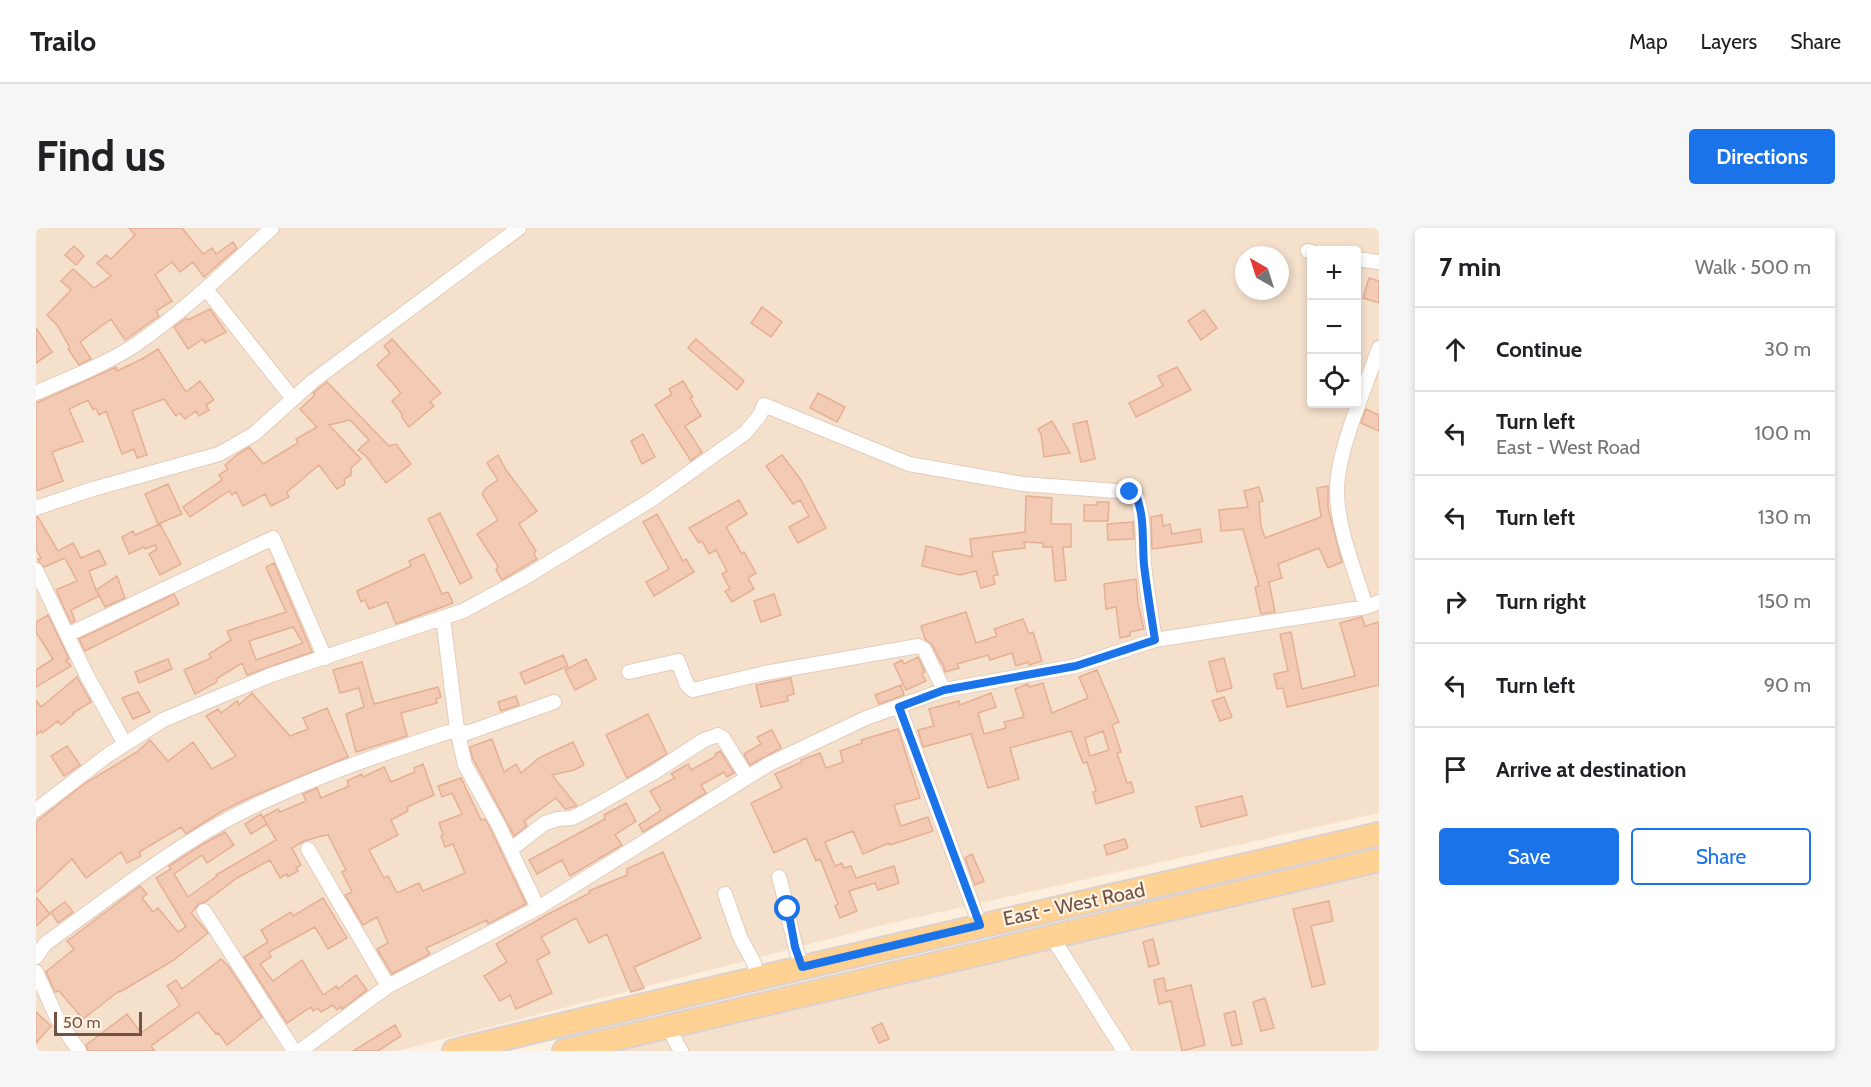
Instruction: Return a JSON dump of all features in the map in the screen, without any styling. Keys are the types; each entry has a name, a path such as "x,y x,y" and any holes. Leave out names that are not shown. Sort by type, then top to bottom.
{"main road":[{"name":"East - West Road","path":"454,1051 980,925 1379,834"},
{"name":"East - West Road","path":"564,1051 1379,860"}],"street":[{"path":"36,393 101,364 135,345 206,289 272,228"},
{"path":"36,508 93,489 219,454 254,434 313,381 510,230"},
{"path":"1361,260 1379,262"},
{"path":"206,289 293,399"},
{"path":"300,1051 388,986 538,908 747,777 866,718 944,690 1076,666 1155,640 1373,604 1340,519 1337,489 1343,451 1379,348"},
{"path":"36,810 108,755 163,720 271,675 463,611 524,578 651,500 746,432 760,415 764,405 909,464 1023,484 1130,492 1136,495 1143,527 1144,563 1155,640"},
{"path":"67,635 273,538 325,658"},
{"path":"36,570 86,674 125,744"},
{"path":"443,618 457,729 465,765 538,908"},
{"path":"629,672 678,661 687,685 693,690 765,673 918,646 924,649 944,690"},
{"path":"36,957 45,944 174,852 221,823 275,797 391,751 457,729 467,733 554,702"},
{"path":"899,707 980,925"},
{"path":"510,850 545,823 572,818 588,810 653,773 704,740 718,735 723,738 747,777"},
{"path":"308,849 388,986"},
{"path":"779,877 795,947 802,967"},
{"path":"725,894 740,937 754,963 757,978"},
{"path":"204,911 294,1051"},
{"path":"1052,937 1124,1051"},
{"path":"36,972 57,1018 79,1051"},
{"path":"668,1027 681,1051"}],"shaded area":[{"path":"36,228 1379,228 1379,813 887,924 397,1051 36,1051"},
{"path":"1379,868 1379,1051 612,1051 768,1015"}],"building":[{"path":"129,228 182,228 203,254 212,248 216,254 233,242 237,248 204,277 193,262 180,272 172,262 155,275 172,301 156,311 159,316 125,340 111,319 80,342 91,359 79,365 68,349 70,348 57,325 47,315 71,290 61,281 73,269 94,288 111,276 97,263 106,255 111,259 135,235"},
{"path":"74,246 84,256 76,265 65,255"},
{"path":"1369,278 1379,281 1379,303 1363,298"},
{"path":"762,307 782,322 771,337 751,323"},
{"path":"210,309 226,332 205,343 203,339 188,349 174,327 186,318 188,320"},
{"path":"1204,310 1217,328 1201,340 1188,321"},
{"path":"36,328 52,352 36,363"},
{"path":"392,339 441,393 430,402 434,406 409,427 392,401 401,393 377,365 390,353 384,346"},
{"path":"696,339 744,381 737,390 688,348"},
{"path":"158,349 186,392 200,381 214,400 206,405 209,410 199,416 196,411 185,419 180,413 176,416 164,399 132,411 147,455 137,458 134,449 122,454 106,411 99,415 96,408 93,410 88,400 69,409 83,441 52,452 63,481 36,491 36,403 116,367 117,371"},
{"path":"1177,367 1191,390 1136,417 1129,403 1163,386 1158,376"},
{"path":"683,381 701,416 685,426 702,452 691,461 655,405 672,394 669,389"},
{"path":"327,382 389,446 396,444 411,464 386,483 366,456 358,450 369,440 350,420 329,425 361,459 351,468 351,475 344,479 345,484 337,489 319,465 287,492 289,497 271,506 265,494 243,506 236,492 232,495 229,491 190,517 183,507 222,480 219,475 228,469 225,465 238,454 249,447 263,464 298,443 296,439 317,427 300,409 315,395 313,393"},
{"path":"818,393 845,407 837,422 810,408"},
{"path":"1366,409 1379,415 1379,431 1361,423"},
{"path":"1052,421 1070,453 1044,457 1041,434 1038,429"},
{"path":"1087,421 1095,459 1081,462 1073,424"},
{"path":"643,434 655,457 642,464 631,441"},
{"path":"498,455 506,470 537,511 519,524 536,551 534,554 537,559 502,580 496,570 498,566 477,534 498,520 482,494 486,488 498,480 487,463"},
{"path":"782,455 801,480 826,528 798,543 789,527 809,516 800,500 793,504 766,466"},
{"path":"168,484 182,514 158,524 145,494"},
{"path":"1328,486 1328,508 1342,562 1328,568 1319,548 1278,564 1282,578 1269,582 1275,612 1261,614 1255,587 1259,586 1243,529 1221,531 1219,510 1248,507 1244,491 1259,487 1263,501 1259,502 1261,526 1265,538 1321,517 1317,488"},
{"path":"1026,496 1052,498 1051,524 1071,524 1071,547 1063,547 1066,580 1055,581 1052,547 1043,547 1043,543 1024,542 1025,548 992,552 998,575 993,576 995,584 981,588 976,571 960,575 922,566 926,546 972,557 970,539 1025,532"},
{"path":"739,500 747,514 726,527 756,573 748,578 754,589 732,602 725,591 730,589 722,574 727,571 716,550 709,554 702,541 699,543 689,528"},
{"path":"1097,502 1109,502 1108,521 1084,521 1084,505 1097,505"},
{"path":"440,513 472,578 460,584 428,519"},
{"path":"657,514 683,561 686,559 694,572 654,596 646,582 669,569 643,522"},
{"path":"1162,515 1163,526 1170,524 1172,534 1200,529 1202,542 1152,549 1151,517"},
{"path":"36,517 58,551 73,543 81,558 99,550 106,564 89,571 96,590 117,576 125,598 105,607 97,591 99,596 71,610 75,621 71,623 56,590 77,581 65,558 44,567 39,562 38,559 41,558 36,549"},
{"path":"1133,522 1134,539 1108,540 1107,524"},
{"path":"160,524 181,564 160,575 149,554 157,549 155,545 129,554 122,537 133,531 135,535"},
{"path":"424,554 442,594 448,592 453,603 396,624 387,602 369,609 365,600 361,602 357,591 411,566 409,561"},
{"path":"274,563 312,652 247,675 242,663 216,679 217,682 195,694 184,670 211,658 209,654 231,640 227,631 286,612 266,567","holes":["293,627 303,643 256,660 249,641"]},
{"path":"1136,579 1138,604 1144,629 1130,632 1130,636 1120,638 1116,607 1106,609 1104,584"},
{"path":"174,594 179,604 85,651 79,639"},
{"path":"774,594 781,615 761,622 754,601"},
{"path":"966,612 976,643 997,636 994,629 1023,619 1029,634 1033,632 1042,661 1016,666 1012,653 990,660 988,655 957,664 959,668 945,672 932,645 925,639 921,626"},
{"path":"48,615 69,659 66,660 71,666 36,687 36,670 53,659 36,632 36,622"},
{"path":"1362,617 1365,626 1379,622 1379,685 1287,707 1283,688 1277,689 1274,674 1288,671 1280,634 1291,632 1302,689 1355,676 1340,623"},
{"path":"563,655 568,666 525,684 520,673"},
{"path":"918,657 925,672 922,674 926,681 906,690 894,664 902,660 904,664"},
{"path":"1224,658 1232,688 1217,692 1209,662"},
{"path":"168,659 172,669 139,683 135,672"},
{"path":"586,659 596,679 575,690 565,670"},
{"path":"362,662 374,704 438,687 441,697 436,699 437,703 401,713 407,736 356,752 346,714 364,707 359,688 340,693 333,670"},
{"path":"1097,670 1119,722 1112,725 1121,752 1117,753 1127,783 1131,782 1134,792 1096,804 1093,792 1096,791 1087,762 1083,763 1071,731 1010,748 1019,779 988,788 971,734 923,747 918,730 934,726 929,709 959,701 960,705 991,693 996,707 978,713 984,734 1006,728 1004,722 1024,717 1015,689 1028,684 1029,687 1043,683 1052,713 1088,698 1079,677","holes":["1103,731 1109,750 1090,756 1085,738"]},
{"path":"77,677 91,702 73,713 61,725 58,721 36,735 36,700 41,707"},
{"path":"791,678 794,694 787,696 788,701 761,707 756,685"},
{"path":"901,685 904,695 879,704 875,695"},
{"path":"138,692 150,712 133,719 122,698"},
{"path":"252,693 290,736 308,729 303,718 327,708 348,757 251,797 222,811 186,834 181,827 139,852 141,856 127,863 121,852 86,878 72,859 36,893 36,822 84,784 137,752 150,740 168,761 193,742 212,769 236,756 206,716 218,709 221,713 237,701 239,705"},
{"path":"516,696 519,705 501,711 498,702"},
{"path":"1224,697 1232,717 1220,721 1212,701"},
{"path":"648,714 667,754 627,778 606,735"},
{"path":"898,729 920,798 894,805 901,826 928,817 933,831 890,845 889,843 863,854 853,831 825,842 835,866 842,863 844,868 851,866 856,878 894,866 899,883 878,890 875,883 849,891 857,911 840,918 835,906 838,904 820,859 816,861 806,838 774,853 751,803 782,788 775,774 802,762 801,760 820,753 826,768 843,762 840,751 862,743 861,740"},
{"path":"772,730 781,748 750,765 744,754 761,744 757,737"},
{"path":"492,739 504,772 516,764 521,773 539,758 573,742 584,765 552,775 577,806 565,809 556,798 524,821 527,826 514,836 472,757 470,747"},
{"path":"67,746 80,765 64,776 51,756"},
{"path":"720,751 734,773 727,777 724,772 701,785 706,793 643,832 639,825 661,810 650,791 675,778 671,774 688,764 691,770 716,756 715,754"},
{"path":"423,764 434,795 407,807 408,811 391,820 398,835 369,850 384,878 388,876 397,893 419,883 423,891 465,873 453,844 445,847 439,823 462,814 452,793 442,797 438,786 461,778 481,820 485,819 491,830 526,904 488,924 487,920 426,948 430,954 392,974 377,949 388,943 377,917 363,925 345,895 352,892 342,872 346,870 328,835 322,836 304,841 292,848 301,865 296,868 298,871 288,877 287,874 280,878 270,860 237,878 199,904 191,913 208,933 174,960 119,991 83,1019 59,991 55,992 46,972 74,949 67,941 140,886 147,894 142,898 153,912 158,908 178,932 186,927 156,878 171,869 169,866 203,844 225,832 234,845 207,863 202,855 174,874 188,897 216,875 276,840 263,817 278,809 280,812 306,801 303,794 317,788 321,798 349,786 347,781 362,774 363,777 384,767 391,782 415,772 414,768"},
{"path":"1242,796 1247,815 1201,827 1196,807"},
{"path":"626,803 636,821 615,835 622,845 570,876 562,860 537,874 529,860 605,819 604,815"},
{"path":"261,814 267,824 251,834 245,824"},
{"path":"1125,839 1128,848 1107,855 1104,845"},
{"path":"663,852 701,938 634,967 644,988 631,992 607,934 589,943 576,918 541,937 550,953 537,960 552,993 516,1009 510,995 500,1001 484,976 507,962 496,944 590,893 589,891 627,875 627,869"},
{"path":"972,854 984,881 975,885 965,858"},
{"path":"36,897 50,914 36,926"},
{"path":"323,898 347,938 328,949 315,927 269,952 271,957 260,964 273,981 302,960 323,995 336,986 338,989 356,975 367,990 342,1009 341,1007 337,1010 333,1005 321,1012 318,1008 313,1011 311,1007 287,1023 244,957 268,942 261,930 291,912 293,916"},
{"path":"1329,901 1333,921 1311,926 1325,984 1312,987 1293,909"},
{"path":"65,902 73,912 58,923 51,912"},
{"path":"1153,939 1159,964 1149,967 1143,942"},
{"path":"221,959 229,967 262,1017 227,1045 198,1012 151,1046 155,1051 88,1051 86,1045 127,1014 141,1033 180,1005 167,986 176,980 182,989"},
{"path":"1164,978 1166,991 1191,985 1205,1045 1182,1051 1171,1001 1159,1004 1154,980"},
{"path":"1265,998 1274,1028 1261,1031 1253,1002"},
{"path":"1235,1011 1242,1044 1232,1046 1224,1014"},
{"path":"36,1012 51,1026 36,1043"},
{"path":"882,1023 889,1039 879,1043 872,1028"},
{"path":"395,1025 401,1036 378,1051 353,1051"}],"route":[{"path":"788,909 795,947 802,967 980,925 899,707 944,690 1076,666 1155,640 1144,563 1140,505 1136,495 1130,492"}]}
